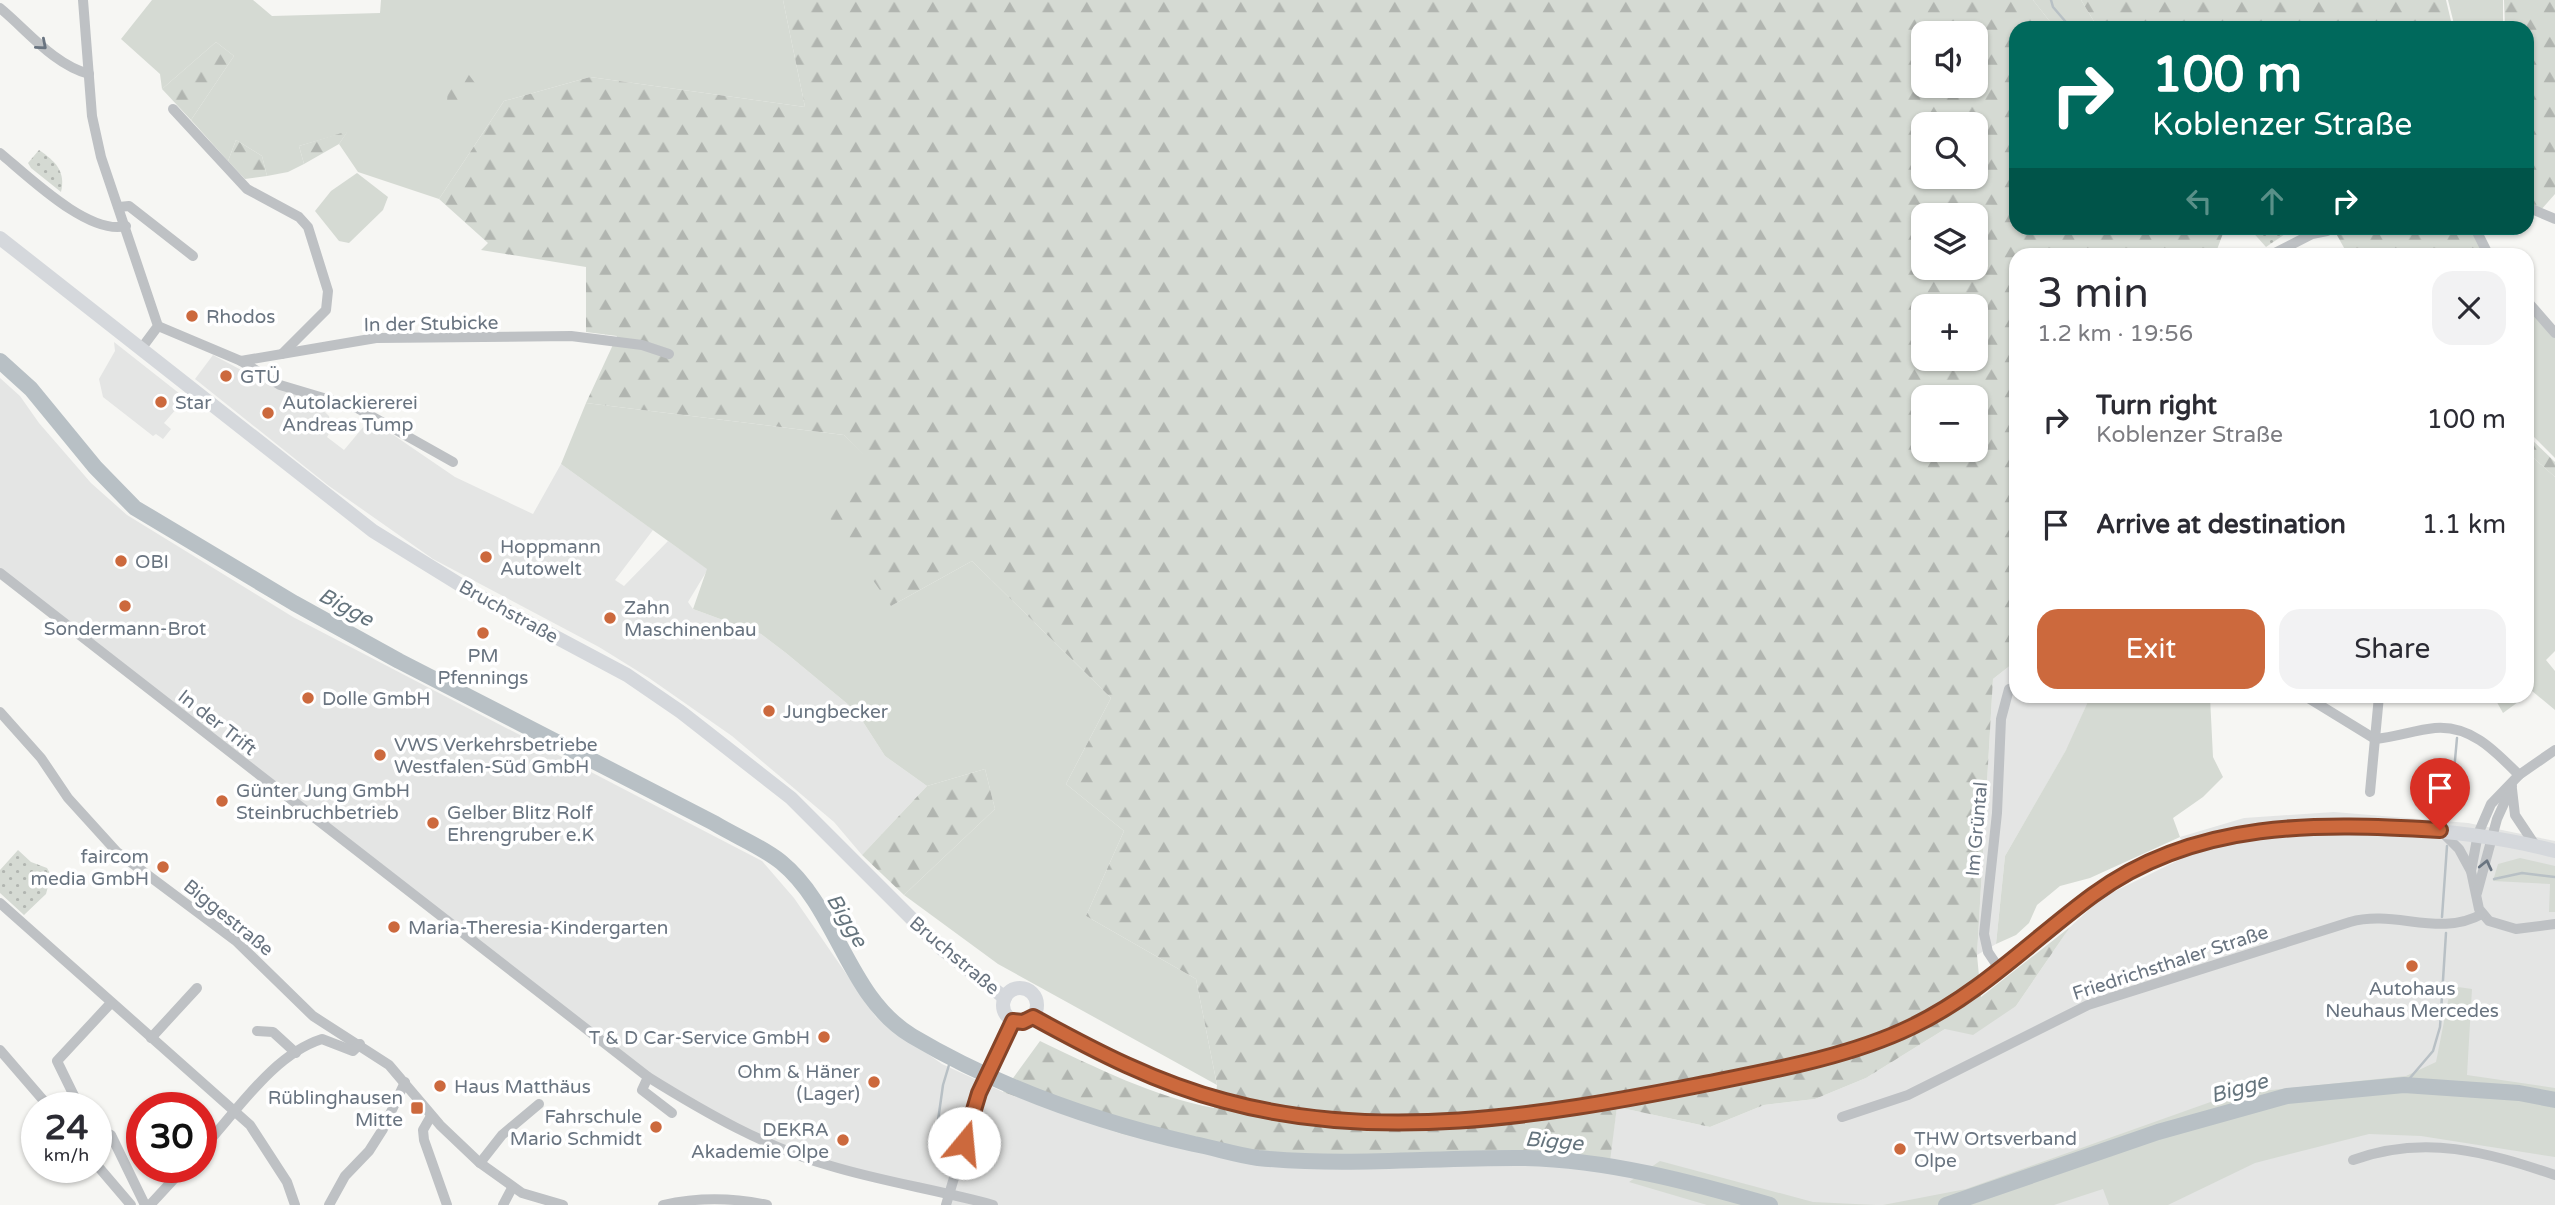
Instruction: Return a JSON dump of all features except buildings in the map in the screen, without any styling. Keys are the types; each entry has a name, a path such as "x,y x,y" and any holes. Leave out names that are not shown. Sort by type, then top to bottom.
{"main road":[{"name":"Bruchstraße","path":"0,238 373,531 475,594 626,675 681,712 791,798 942,949 1004,998"},
{"path":"1033,1017 1112,1060 1224,1101 1315,1119 1402,1123 1570,1108 1735,1077 1817,1057 1911,1027 2000,970 2097,892 2147,863 2180,850 2245,832 2294,826 2440,830 2485,835 2555,851"},
{"path":"1016,988 1028,990 1037,1004 1033,1017 1023,1022 1013,1021 1004,1011 1004,998 1016,988"}],"street":[{"path":"83,0 92,116 101,157 158,326 241,361 280,385 357,408 453,462"},
{"path":"0,8 46,50 74,70 89,74"},
{"path":"173,109 247,189 299,217 308,227 328,291 326,310 282,354"},
{"path":"0,153 58,200 103,227 114,229 126,226"},
{"path":"119,206 129,206 193,256"},
{"path":"2534,210 2555,219"},
{"path":"2285,248 2310,235"},
{"path":"2534,309 2555,333"},
{"path":"141,349 158,326"},
{"name":"In der Stubicke","path":"241,361 376,338 571,337 642,345 669,354"},
{"name":"In der Trift","path":"0,573 648,1077 740,1131 782,1149 865,1176 949,1192 993,1205"},
{"name":"Im Grüntal","path":"2000,970 1988,952 1983,934 1997,813 2001,719 2009,689"},
{"path":"2316,703 2375,740 2434,728 2460,730 2488,746 2519,775"},
{"path":"2370,792 2378,703"},
{"name":"Biggestraße","path":"0,712 41,758 68,798 117,852 236,941 313,1016 389,1065 431,1116 480,1163 512,1188 564,1205"},
{"path":"2477,893 2491,804 2519,775 2555,750"},
{"path":"2471,871 2485,835 2519,775"},
{"path":"2512,786 2515,815 2535,845"},
{"path":"2440,830 2459,849 2471,871 2482,914 2494,924 2508,928 2555,923"},
{"path":"0,903 110,1004 250,1125 282,1174 295,1205"},
{"name":"Friedrichsthaler Straße","path":"1842,1117 1908,1095 2088,1005 2337,926 2376,917 2445,926 2482,914"},
{"path":"151,1038 197,988"},
{"path":"72,1092 57,1061 110,1004"},
{"path":"946,1205 979,1093 1013,1021"},
{"path":"257,1031 273,1032 296,1053"},
{"path":"217,1133 272,1071 296,1053 322,1039 353,1051 360,1044"},
{"path":"0,1050 36,1092"},
{"name":"In der Trift","path":"648,1077 642,1090 672,1112"},
{"path":"329,1205 345,1176 376,1140 405,1082"},
{"path":"480,1163 502,1135 539,1104"},
{"path":"431,1116 423,1130 424,1140 447,1205"},
{"path":"112,1137 147,1205 169,1183"},
{"path":"2353,1160 2389,1148 2430,1146 2482,1154 2555,1175"},
{"path":"112,1183 131,1205"},
{"path":"503,1205 512,1188"},
{"path":"663,1205 692,1199 727,1198 767,1205"}],"shaded area":[{"path":"114,342 194,405 177,408 164,423 171,429 163,439 156,434 153,436 103,397 99,379 115,351"},
{"path":"213,355 266,383 325,402 324,411 329,416 331,430 327,437 344,450 370,419 455,477 533,514 561,464 653,530 615,580 624,586 668,541 708,569 688,602 693,609 761,634 856,711 885,756 927,786 862,855 834,822 732,736 649,678 599,647 433,559 329,486 195,379"},
{"path":"0,378 20,396 39,423 91,483 127,515 293,617 762,861 794,898 876,1017 942,1064 1003,1092 1122,1134 1245,1162 1609,1161 1617,1107 1710,1127 1764,1105 1815,1099 1866,1078 1945,1029 2016,1006 2070,927 2103,897 2185,857 2180,837 2244,818 2334,812 2468,823 2555,841 2555,1205 946,1205 949,1193 781,1149 648,1077 0,573"},
{"path":"2009,666 2009,703 2087,703 2068,747 2005,856 1996,944 1977,955 1993,679"}],"green space":[{"path":"152,0 253,0 272,16 380,13 381,0 783,0 805,107 590,77 504,101 439,199 358,172 339,144 347,132 299,146 304,164 288,172 267,176 262,156 236,140 228,161 191,120 234,56 216,42 162,89 160,74 121,39"},
{"path":"783,0 2033,0 2050,21 2009,21 2009,235 2222,235 2218,248 2009,248 2009,666 1993,679 1977,955 1981,997 2070,927 2016,1006 1973,1035 1945,1029 1866,1078 1815,1099 1764,1105 1710,1127 1617,1107 1610,1161 1245,1162 1122,1134 1003,1092 1040,1041 1147,1089 1214,1108 1217,1085 1196,979 1086,916 1124,831 1066,784 1111,698 972,561 891,606 822,507 872,463 844,435 586,403 617,336 586,332 586,267 481,250 488,243 439,199 504,101 590,77 805,107"},
{"path":"2033,0 2081,0 2094,21 2050,21"},
{"path":"2081,0 2446,0 2451,21 2094,21"},
{"path":"2448,0 2503,0 2503,21 2453,21"},
{"path":"2504,0 2555,0 2555,194 2540,211 2534,209 2534,21 2505,21"},
{"path":"216,42 234,56 191,120 162,89"},
{"path":"466,71 481,91 447,105 448,77"},
{"path":"348,131 339,144 304,164 299,146"},
{"path":"236,140 262,156 267,176 245,179 228,161"},
{"path":"39,150 58,167 62,178 61,192 28,163"},
{"path":"357,173 388,197 383,210 349,243 339,241 315,211 331,191"},
{"path":"2255,235 2284,235 2266,247"},
{"path":"2337,235 2477,235 2484,248 2344,248"},
{"path":"2534,315 2555,338 2555,458 2534,437"},
{"path":"586,403 844,435 873,463 891,606 972,561 1111,698 1066,784 1124,831 1086,916 1196,979 1217,1085 998,964 904,895 995,809 985,769 927,786 885,756 856,711 761,634 693,609 707,569 561,464"},
{"path":"2534,442 2555,462 2555,477 2534,458"},
{"path":"2534,458 2555,477 2555,651 2546,660 2555,671 2555,710 2534,693"},
{"path":"2087,703 2210,703 2213,757 2223,777 2203,797 2173,818 2180,837 2090,878 2060,886 2037,905 2029,923 2016,935 1996,944 2005,856 2066,750"},
{"path":"2497,703 2517,703 2503,713"},
{"path":"985,769 995,809 904,895 862,855 927,786"},
{"path":"18,850 31,862 47,868 51,875 46,894 24,915 0,893 0,870"},
{"path":"2520,858 2555,866 2555,912 2549,912 2550,884 2493,881 2498,864"},
{"path":"2451,986 2472,989 2467,1075 2555,1088 2555,1157 2421,1136 2369,1134 2255,1163 2168,1205 2109,1205 2103,1189 2054,1205 1883,1205 1966,1189 2233,1094 2406,1076 2436,1062"},
{"path":"1660,1161 1813,1202 1876,1205 1707,1205 1629,1182"}],"waterway":[{"path":"2051,0 2053,7 2065,21"},
{"name":"Bigge","path":"0,361 31,389 95,467 135,508 294,603 399,661 773,856 800,881 857,976 872,999 890,1019 912,1036 979,1071 1085,1114 1250,1157 1325,1162 1492,1158 1556,1160 1649,1174 1770,1205"},
{"path":"2450,815 2457,738"},
{"path":"2442,917 2447,846"},
{"path":"2494,879 2522,873 2555,877"},
{"path":"2404,1085 2433,1051 2440,1027 2446,933"},
{"path":"933,1156 943,1085 952,1055"},
{"name":"Bigge","path":"1946,1205 2158,1132 2287,1096 2404,1085 2519,1093 2555,1100"}],"place":[{"name":"Rhodos","path":"192,316"},
{"name":"GTÜ","path":"226,376"},
{"name":"Star","path":"161,402"},
{"name":"Autolackiererei Andreas Tump","path":"268,413"},
{"name":"Hoppmann Autowelt","path":"486,557"},
{"name":"OBI","path":"121,561"},
{"name":"Sondermann-Brot","path":"125,606"},
{"name":"Zahn Maschinenbau","path":"610,618"},
{"name":"PM Pfennings","path":"483,633"},
{"name":"Dolle GmbH","path":"308,698"},
{"name":"Jungbecker","path":"769,711"},
{"name":"VWS Verkehrsbetriebe Westfalen-Süd GmbH","path":"380,755"},
{"name":"Günter Jung GmbH Steinbruchbetrieb","path":"222,801"},
{"name":"Gelber Blitz Rolf Ehrengruber e.K","path":"433,823"},
{"name":"faircom media GmbH","path":"163,867"},
{"name":"Maria-Theresia-Kindergarten","path":"394,927"},
{"name":"Autohaus Neuhaus Mercedes","path":"2412,966"},
{"name":"T & D Car-Service GmbH","path":"824,1037"},
{"name":"Ohm & Häner (Lager)","path":"874,1082"},
{"name":"Haus Matthäus","path":"440,1086"},
{"name":"Rüblinghausen Mitte","path":"417,1108"},
{"name":"Fahrschule Mario Schmidt","path":"656,1127"},
{"name":"DEKRA Akademie Olpe","path":"843,1140"},
{"name":"THW Ortsverband Olpe","path":"1900,1149"}],"route":[{"path":"964,1143 979,1093 1013,1021 1023,1022 1033,1017 1094,1051 1159,1080 1224,1101 1271,1112 1315,1119 1402,1123 1556,1110 1735,1077 1830,1054 1911,1027 1985,981 2097,892 2147,863 2180,850 2237,834 2294,826 2344,825 2440,830"}]}
